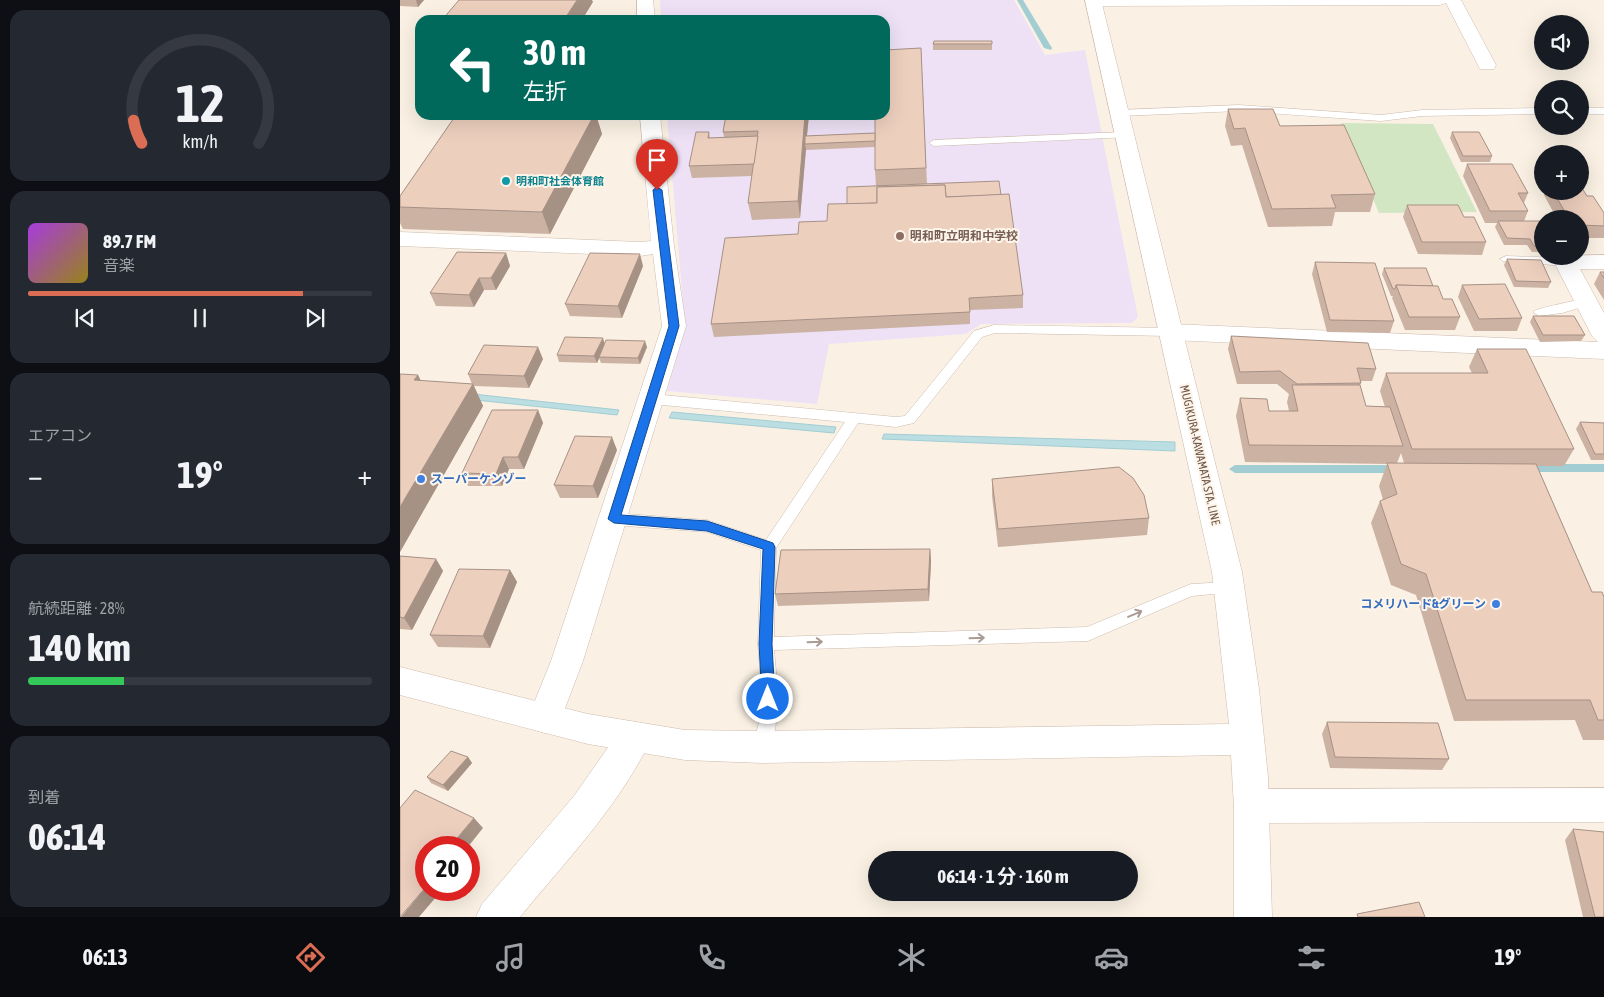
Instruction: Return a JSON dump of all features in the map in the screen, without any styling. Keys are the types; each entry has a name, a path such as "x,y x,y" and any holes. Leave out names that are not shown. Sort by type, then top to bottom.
{"street":[{"path":"645,0 646,15"},
{"path":"1093,0 1440,0"},
{"name":"MUGIKURA-KAWAMATA STA. LINE","path":"1093,0 1229,588 1237,637 1252,806 1253,917"},
{"path":"1453,0 1487,65"},
{"path":"545,718 559,686 614,519 674,326 663,246 650,120"},
{"path":"400,239 640,249 663,246"},
{"path":"1589,262 1604,262"},
{"path":"1566,265 1604,336"},
{"path":"1171,332 1604,351"},
{"path":"400,681 545,718 684,745 762,747 1246,739"},
{"path":"495,917 595,798 615,771 635,737"},
{"path":"1252,806 1604,805"}],"lane":[{"path":"934,143 1122,124 1239,108 1381,118 1422,113 1534,112"},
{"path":"1589,111 1604,111"},
{"path":"1506,259 1534,260"},
{"path":"1539,312 1562,309 1585,302"},
{"path":"652,399 896,422 909,420 978,334 994,329 1171,332"},
{"path":"762,747 767,722 769,683 766,644 769,547 854,418"},
{"path":"614,519 707,526 769,547"},
{"path":"766,644 1088,634 1192,590 1229,588"}],"shaded area":[{"name":"明和町立明和中学校","path":"660,0 1014,0 1045,55 1085,50 1138,317 1132,323 981,324 966,334 829,344 817,404 667,391 685,326 667,120 890,120 890,15 661,15"}],"green space":[{"path":"1341,123 1433,124 1477,212 1379,213"}],"water":[{"path":"400,386 619,410 617,415 400,392"},
{"path":"672,412 836,427 834,433 669,418"},
{"path":"884,434 1175,442 1175,451 882,439"}],"building":[{"path":"459,0 577,0 567,15 446,15"},
{"path":"934,41 992,41 992,44 933,44"},
{"path":"921,48 926,168 875,170 875,120 890,120 890,50"},
{"path":"1228,109 1273,109 1280,126 1344,125 1375,194 1331,195 1336,208 1272,209 1245,128 1234,129"},
{"name":"明和町社会体育館","path":"453,120 591,120 542,212 400,207 400,196"},
{"path":"725,120 805,120 798,201 748,203 758,131 723,132"},
{"path":"696,132 709,132 708,138 758,136 754,164 689,166"},
{"path":"1452,132 1479,132 1492,156 1463,156"},
{"path":"875,133 875,141 805,144 805,136"},
{"path":"1467,164 1512,164 1528,193 1518,193 1528,211 1490,211"},
{"path":"999,181 1001,195 946,197 945,185 877,187 877,203 847,204 847,187"},
{"path":"945,185 946,197 1009,194 1023,295 969,298 970,312 711,324 725,238 798,234 799,222 827,221 828,204 877,203 877,187"},
{"path":"1589,196 1593,196 1604,213 1604,226 1589,225 1589,210 1564,210 1558,200 1589,200"},
{"path":"1407,205 1458,205 1464,217 1474,217 1486,242 1422,242"},
{"path":"1498,221 1534,221 1534,246 1530,239 1507,238"},
{"path":"457,252 506,253 491,278 479,278 469,295 430,293"},
{"path":"590,253 640,254 618,306 565,304"},
{"path":"1507,259 1534,260 1534,265 1543,265 1551,282 1516,281"},
{"path":"1315,262 1375,263 1394,321 1330,320"},
{"path":"1384,268 1426,268 1433,286 1396,285 1395,289 1393,289"},
{"path":"1505,284 1522,318 1479,319 1462,285"},
{"path":"1396,285 1438,286 1443,299 1452,299 1460,317 1409,317"},
{"path":"1533,316 1574,316 1585,335 1543,335"},
{"path":"1231,336 1368,343 1376,369 1357,368 1361,383 1297,384 1280,371 1240,372"},
{"path":"565,337 603,338 594,356 557,355"},
{"path":"606,340 645,341 638,358 599,357"},
{"path":"484,345 538,347 524,376 468,374"},
{"path":"1477,349 1526,349 1574,449 1412,449 1386,373 1488,373"},
{"path":"400,374 418,375 414,380 473,384 400,507"},
{"path":"1292,385 1360,385 1366,406 1390,407 1403,446 1249,445 1240,398 1267,399 1269,411 1298,411"},
{"path":"492,410 538,410 518,457 503,457 496,474 462,473"},
{"path":"1580,422 1604,423 1604,454 1595,454"},
{"path":"575,436 612,437 593,486 554,485"},
{"name":"コメリハード&グリーン","path":"1387,463 1536,464 1592,592 1602,592 1604,597 1604,720 1598,720 1590,700 1466,700 1426,574 1401,564 1380,501 1397,494"},
{"path":"1119,467 1133,478 1144,495 1149,518 998,529 992,479"},
{"path":"930,549 928,589 775,594 781,550"},
{"path":"400,556 436,559 404,618 400,617"},
{"path":"459,569 510,570 483,636 430,635"},
{"path":"1327,722 1438,723 1449,759 1335,757"},
{"path":"451,751 468,757 443,785 427,777"},
{"path":"415,790 474,818 459,836 415,836 415,900 400,917 400,808"},
{"path":"1573,829 1604,832 1604,917 1595,917"},
{"path":"1419,902 1425,917 1358,917 1357,914"}],"waterway":[{"path":"1020,0 1048,48"},
{"path":"1524,468 1604,468"},
{"path":"1235,469 1401,469"}],"place":[{"name":"明和町社会体育館","path":"506,181"},
{"name":"明和町立明和中学校","path":"900,236"},
{"name":"スーパーケンゾー","path":"421,479"},
{"name":"コメリハード&グリーン","path":"1496,604"}],"route":[{"path":"657,190 674,326 614,519 707,526 769,547 766,644 769,683 768,699"}]}
